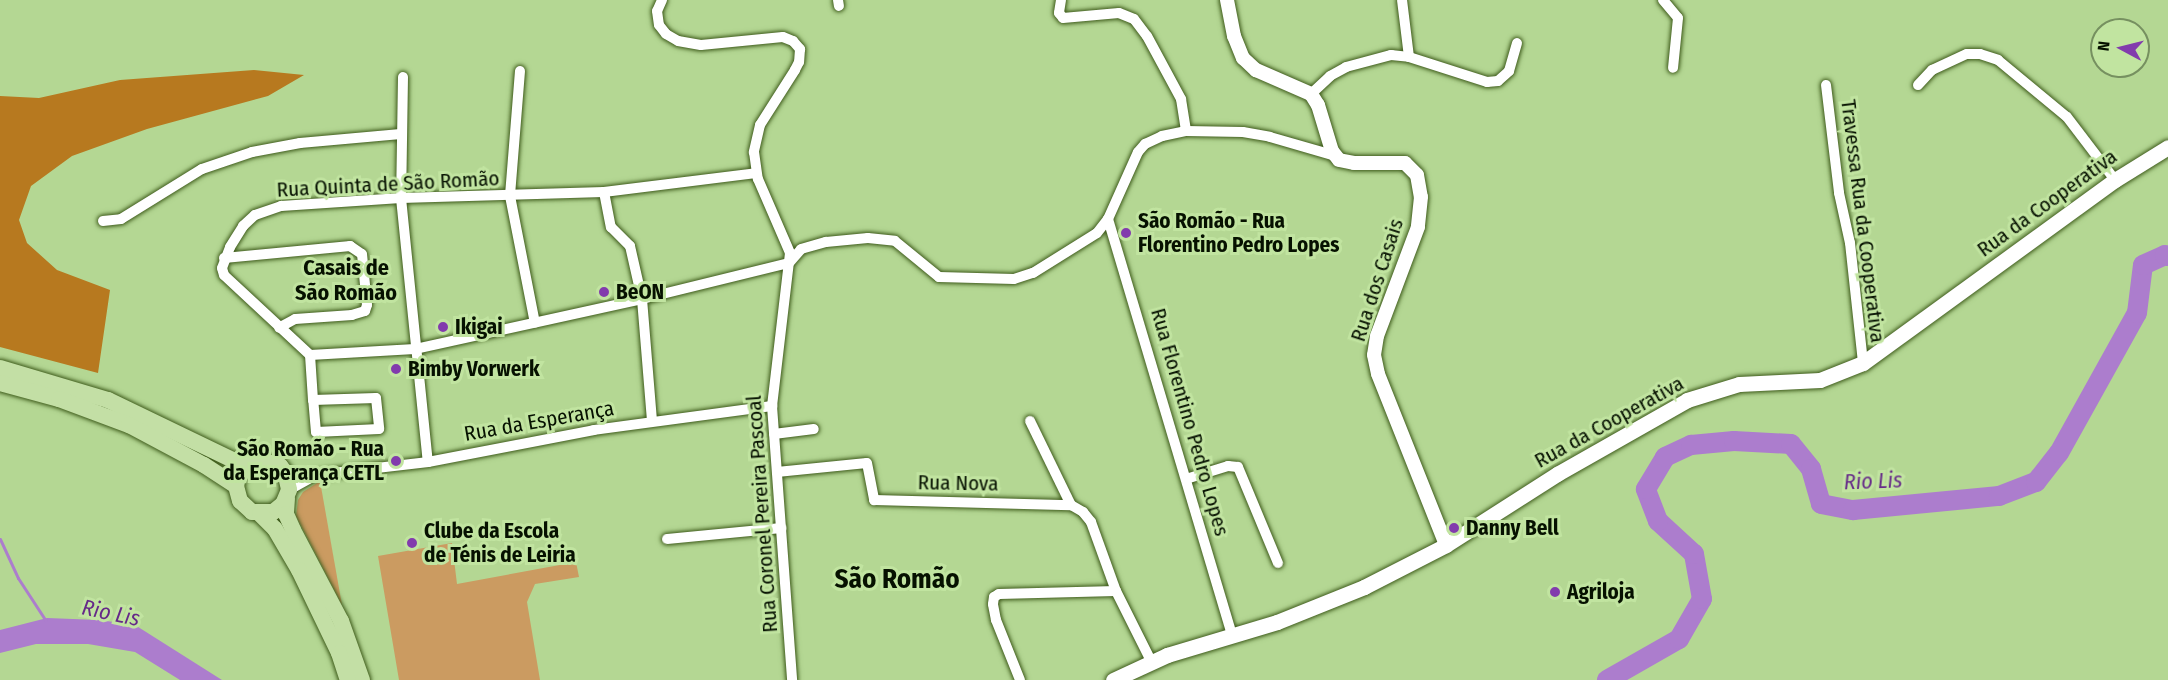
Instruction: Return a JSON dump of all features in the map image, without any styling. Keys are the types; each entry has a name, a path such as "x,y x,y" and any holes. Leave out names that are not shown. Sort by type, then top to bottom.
{"main road":[{"name":"Rua da Cooperativa","path":"1113,680 1151,661 1232,636 1333,600 1446,545 1557,474 1687,400 1739,384 1820,380 1863,363 2115,180 2168,147"},
{"path":"0,368 108,400 218,455 250,464 273,463 285,472 288,494 286,513 340,621 363,680"},
{"path":"0,383 59,399 129,425 204,465 236,486"},
{"path":"250,464 243,469 236,486 237,494 245,508 260,514 275,529 299,570 335,644 348,680"},
{"path":"260,514 273,512 288,494"}],"street":[{"path":"662,0 657,11 659,25 666,34 678,41 701,45 783,37 793,41 800,49 799,62 757,133 754,152 756,173"},
{"path":"1061,0 1059,12 1063,18 1119,13 1134,19 1147,36 1181,99 1186,131"},
{"path":"1227,0 1236,44 1249,65 1311,94 1318,105 1330,146 1336,156"},
{"path":"1402,0 1409,57"},
{"path":"1663,0 1678,18 1673,68"},
{"path":"1311,94 1330,76 1346,67 1391,55 1409,57 1487,82 1498,81 1509,71 1517,43"},
{"path":"1918,85 1932,70 1951,60 1967,54 1989,56 2057,107 2081,132 2115,180"},
{"path":"520,70 510,196 535,323"},
{"path":"403,77 400,198 428,462"},
{"name":"Travessa Rua da Cooperativa","path":"1826,85 1839,193 1849,232 1863,363"},
{"path":"310,356 415,349 535,323 789,263 801,249 816,243 882,239 904,246 939,278 1014,279 1033,273 1096,233 1108,219 1138,152 1153,140 1186,131 1255,134 1336,156"},
{"path":"102,221 121,219 202,169 252,152 300,143 401,134"},
{"name":"Rua dos Casais","path":"1336,156 1354,163 1405,163 1413,168 1418,179 1421,212 1418,227 1377,336 1374,355 1378,374 1446,545"},
{"name":"Rua Quinta de São Romão","path":"224,258 243,226 255,215 281,206 400,198 604,192 756,173"},
{"name":"Rua Coronel Pereira Pascoal","path":"756,173 789,247 772,406 792,680"},
{"path":"604,192 610,227 630,246 642,299 652,421"},
{"name":"Rua Florentino Pedro Lopes","path":"1108,219 1232,636"},
{"path":"279,328 295,319 351,315 365,311 367,305 362,254 350,246 224,258 222,268 228,279 279,328 310,356 313,400 316,432 379,429 376,398 313,400"},
{"name":"Rua da Esperança","path":"285,472 314,476 428,462 652,421 772,406"},
{"path":"1030,421 1071,505 1083,512 1091,522 1116,591 1151,661"},
{"path":"774,434 814,429"},
{"name":"Rua Nova","path":"777,472 867,462 874,500 1071,505"},
{"path":"1186,478 1228,466 1238,467 1278,563"},
{"name":"Rua da Esperança","path":"288,494 314,476"},
{"path":"667,539 781,528"},
{"path":"1020,680 996,620 993,604 996,596 1116,591"}],"shaded area":[{"path":"254,70 304,75 268,96 147,129 72,156 31,186 19,220 27,243 57,270 110,290 98,373 0,347 0,96 39,98 120,80"},
{"path":"320,481 342,605 296,516 298,500 303,492"},
{"path":"452,543 457,584 576,562 579,577 535,584 527,602 540,680 399,680 378,556"},
{"name":"Rio Lis","path":"47,618 99,620 135,625 222,680 180,680 135,652 88,644 36,644 0,653 0,630"}],"waterway":[{"name":"Rio Lis","path":"1607,680 1679,639 1702,599 1694,554 1658,521 1646,489 1665,457 1691,445 1734,441 1791,444 1811,469 1821,504 1853,510 1999,496 2036,482 2059,453 2137,313 2143,265 2165,255 2168,256"},
{"path":"0,539 18,578 46,621"}],"place":[{"name":"São Romão - Rua Florentino Pedro Lopes","path":"1126,233"},
{"name":"BeON","path":"604,292"},
{"name":"Ikigai","path":"443,327"},
{"name":"Bimby Vorwerk","path":"396,369"},
{"name":"São Romão - Rua da Esperança CETL","path":"396,461"},
{"name":"Danny Bell","path":"1454,528"},
{"name":"Clube da Escola de Ténis de Leiria","path":"412,543"},
{"name":"Agriloja","path":"1555,592"}],"district":[{"name":"Casais de São Romão","path":"346,280"},
{"name":"São Romão","path":"897,580"}]}
